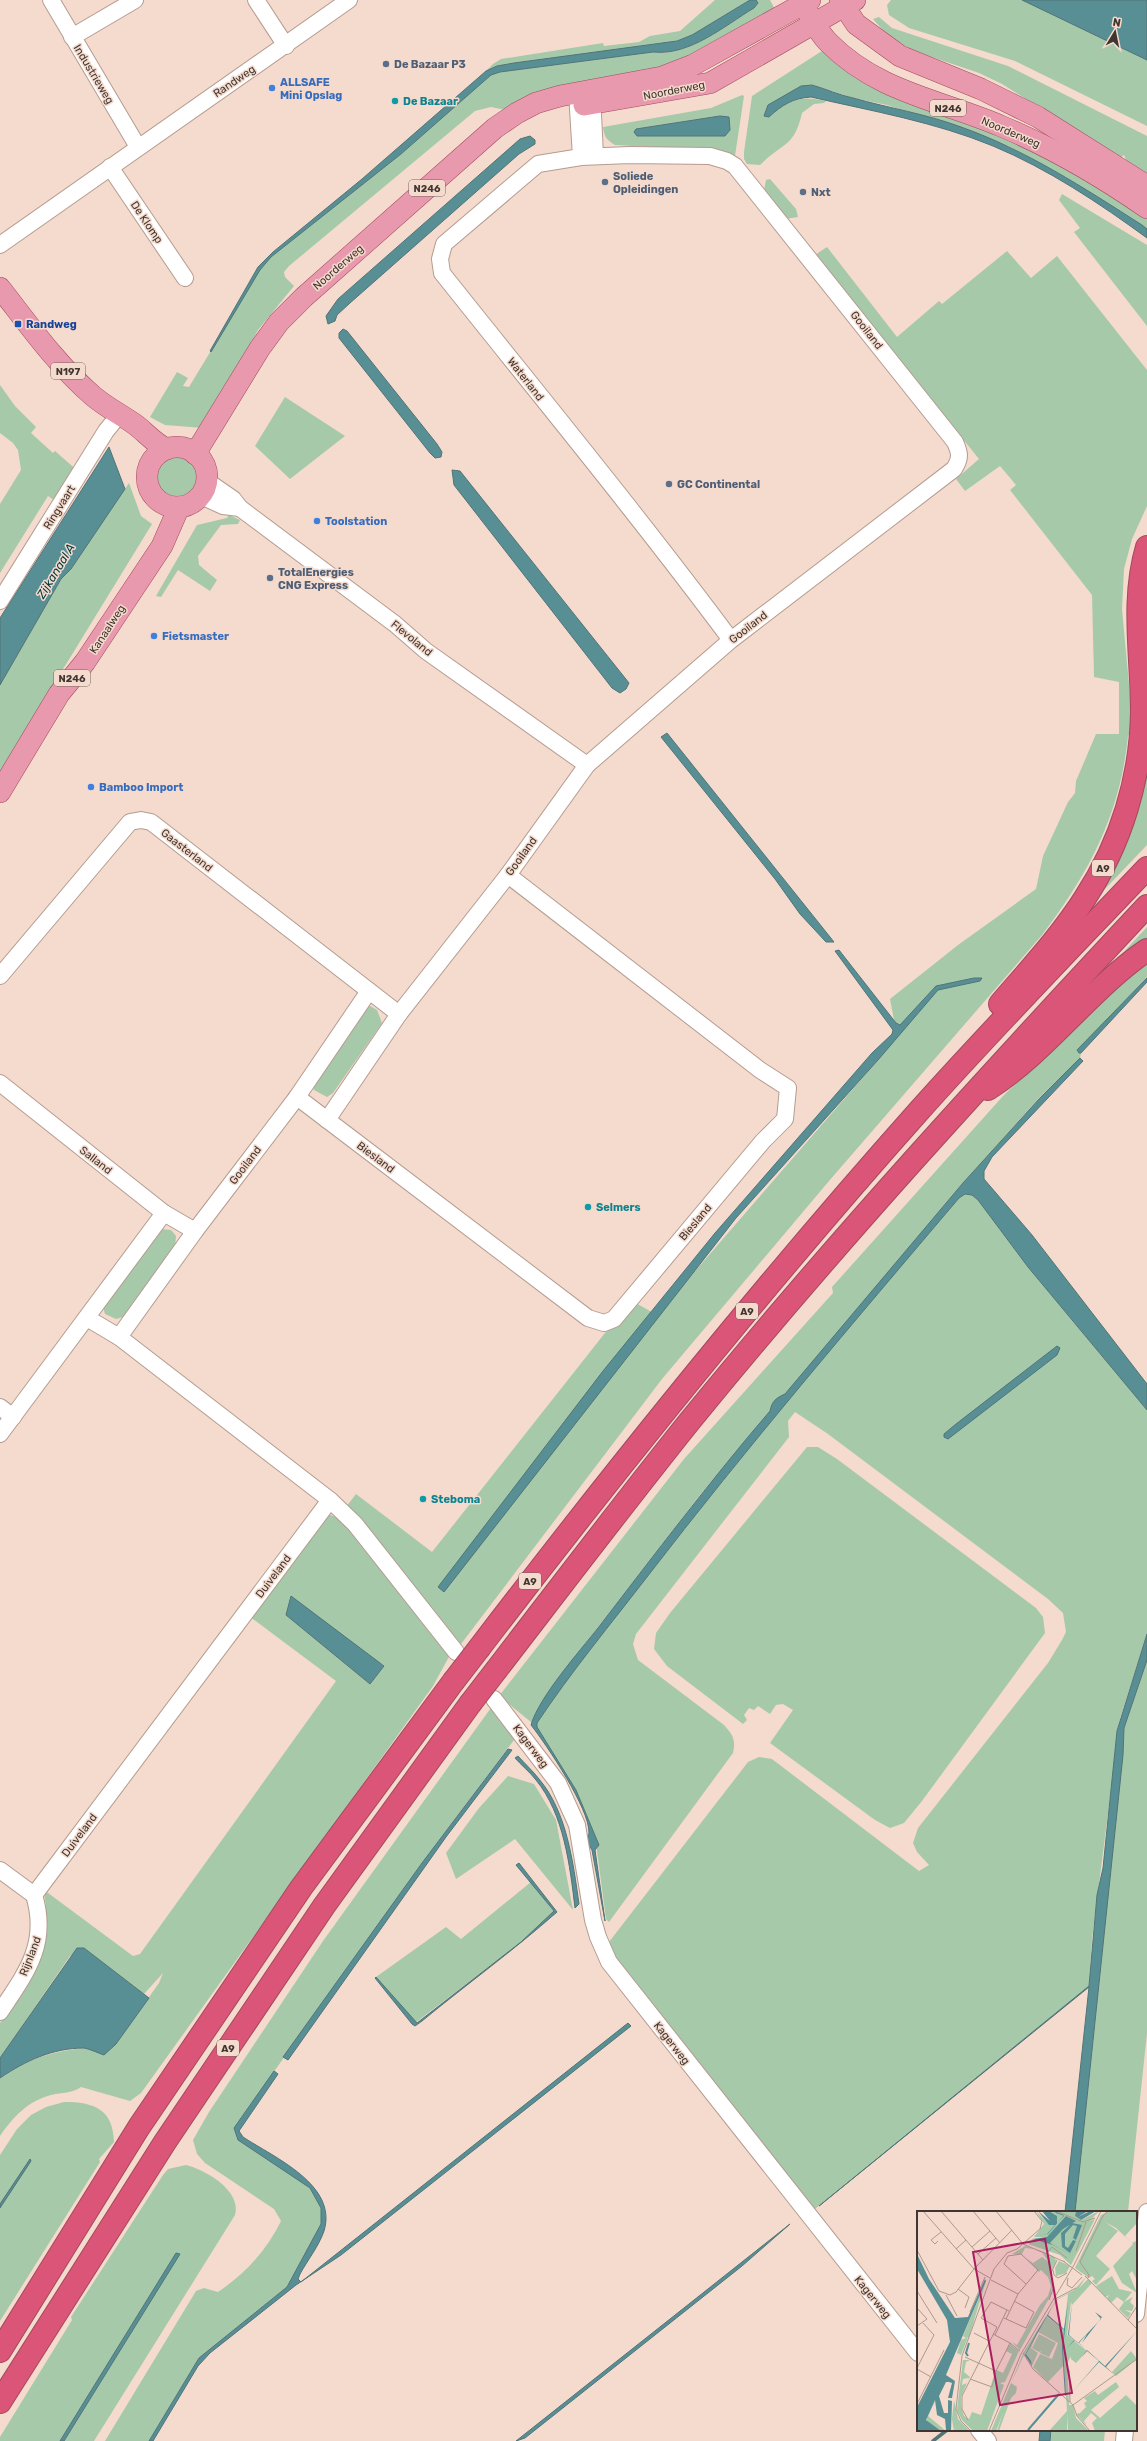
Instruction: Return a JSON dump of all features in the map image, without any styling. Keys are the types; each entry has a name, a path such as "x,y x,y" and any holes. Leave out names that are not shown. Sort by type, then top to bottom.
{"highway":[{"name":"A9","path":"918,1112 952,1058 977,1032 1074,914 1085,898 1114,846 1132,790 1137,760 1142,714 1137,619 1138,592 1141,567 1147,547"},
{"name":"A9","path":"0,2351 157,2101 301,1888 480,1647 682,1388 918,1112 1147,868"},
{"name":"A9","path":"0,2402 169,2135 324,1906 470,1704 690,1422 823,1264 963,1104 1147,906"},
{"name":"A9","path":"963,1104 1014,1072 1096,992 1147,950"}],"main road":[{"name":"Noorderweg","path":"195,454 279,322 304,297 495,128 518,113 546,112 585,98 662,77 693,65 804,1 827,42 869,75 897,89 1000,126 1044,146 1094,173 1147,208"},
{"name":"Noorderweg","path":"585,98 710,83 816,24 847,3 856,24 900,56 981,89 1038,117 1147,186"},
{"name":"N197","path":"0,288 34,332 82,386 119,415 134,423 159,446 167,449"},
{"name":"N197","path":"119,415 144,450 150,464"},
{"path":"150,464 154,458 167,449 181,448 195,454 205,466 204,489 191,504 171,507 157,500"},
{"name":"N246","path":"150,464 147,472 148,488 157,500"},
{"name":"Kanaalweg","path":"148,567 158,529 157,500"},
{"name":"Kanaalweg","path":"0,792 59,694 85,662 162,546 179,507"}],"street":[{"name":"Industrieweg","path":"51,0 138,147"},
{"path":"72,37 135,0"},
{"path":"256,0 286,46"},
{"name":"Randweg","path":"0,245 138,147 286,46 349,0"},
{"path":"585,98 588,156"},
{"name":"Waterland","path":"727,161 710,156 588,156 538,164 444,244 440,259 442,273 602,476 666,552 731,640"},
{"name":"Gooiland","path":"328,1120 399,1014 508,875 587,765 731,640 954,469 959,461 960,452 955,442 736,166 727,161"},
{"name":"De Klomp","path":"110,167 185,278"},
{"name":"Ringvaart","path":"0,601 106,431 119,415"},
{"name":"Flevoland","path":"204,489 223,506 240,508 395,624 426,651 587,765"},
{"name":"Gaasterland","path":"0,976 130,822 141,820 152,822 399,1014"},
{"name":"Biesland","path":"297,1097 588,1318 604,1323 614,1319 763,1141 785,1119 788,1088 760,1070 508,875"},
{"name":"Gooiland","path":"119,1337 195,1231 297,1097 369,991"},
{"name":"Salland","path":"0,1084 164,1214 195,1231"},
{"path":"0,1434 164,1214"},
{"path":"87,1318 119,1337 330,1500 355,1524 456,1652"},
{"path":"0,1407 13,1417"},
{"name":"Duiveland","path":"34,1895 330,1500"},
{"name":"Kagerweg","path":"494,1699 558,1783 577,1825 593,1920 598,1937 610,1962 917,2352"},
{"path":"0,1870 34,1895"},
{"name":"Rijnland","path":"0,2012 27,1972 40,1935 38,1909 34,1895"},
{"path":"1137,2305 1147,2212"},
{"path":"981,2431 988,2441"},
{"path":"1124,2441 1125,2431"}],"green space":[{"path":"715,0 750,0 692,35 677,41 486,71 501,59 603,43 604,46 639,42 650,36 680,31"},
{"path":"756,0 770,0 776,11 655,73 506,110 491,107 475,111 289,266 284,272 285,277 294,286 258,330 203,428 165,425 150,417 177,372 188,378 183,386 189,387 260,270 271,257 401,154 491,75 500,72 653,52 680,50 706,39 754,8 758,3"},
{"path":"891,0 1147,0 1147,126 1015,61 909,28 889,15 887,5"},
{"path":"879,17 892,28 1008,66 1147,136 1147,174 1126,160 1124,155 1120,158 1002,84 979,73 914,51 887,35 873,19"},
{"path":"825,49 1017,140 1147,217 1147,229 1049,168 1008,146 887,105 853,98 813,85 801,86 792,91 769,117 789,102 795,100 809,98 826,101 824,103 814,104 802,113 795,133 787,144 760,165 747,164 744,159 744,152 752,96"},
{"path":"742,95 744,96 735,156 725,151 615,145 606,138 603,130 603,127 711,108","holes":["720,116 725,136 637,136 636,129"]},
{"path":"770,179 796,209 798,217 785,219 764,190 766,180"},
{"path":"1062,194 1147,245 1147,326 1074,232 1080,228 1059,200"},
{"path":"827,247 897,337 939,301 942,304 1007,251 1031,278 1057,256 1147,370 1147,506 1132,539 1124,569 1122,609 1131,706 1131,730 1128,736 1118,792 1100,842 1088,866 1059,912 1042,935 829,1181 662,1379 461,1644 346,1507 356,1494 432,1552 616,1319 634,1302 657,1315 878,1060 897,1036 890,999 958,945 1036,889 1043,856 1068,802 1075,793 1076,781 1096,734 1119,734 1119,682 1094,677 1092,595 1010,490 1016,485 1000,466 965,491 956,479 979,459 815,255"},
{"path":"0,385 15,406 36,427 31,433 53,453 55,451 79,472 54,500 48,496 0,573 0,504 21,470 18,450 13,443 0,433"},
{"path":"285,397 345,436 290,479 255,446"},
{"path":"176,455 184,457 193,465 197,476 195,484 187,493 176,497 168,495 159,487 155,476 157,468 165,459"},
{"path":"129,483 141,516 152,524 0,772 0,685 61,579 71,569"},
{"path":"229,515 240,520 238,524 221,525 198,556 199,565 217,580 210,591 178,570 161,597 156,596 197,525 227,518"},
{"path":"1147,744 1147,845 1082,913"},
{"path":"1147,927 1147,944 1086,992"},
{"path":"1147,959 1147,978 1078,1050 1081,1053 1080,1058 1038,1099 963,1183 785,1395 773,1402 770,1411 700,1495 566,1669 537,1723 563,1685 723,1481 959,1198 965,1194 972,1195 978,1200 1028,1267 1147,1410 1147,1634 1120,1719 1092,1939 1089,1986 815,2209 804,2202 613,1956 609,1942 748,1762 759,1757 772,1759 919,1871 929,1865 917,1852 913,1843 918,1828 1048,1663 1066,1632 1063,1613 1048,1599 828,1434 795,1412 788,1421 789,1437 636,1634 633,1644 638,1660 724,1725 733,1738 734,1748 733,1753 609,1922 606,1919 595,1836 576,1790 537,1727 499,1696 684,1459 833,1293 832,1287 1003,1096 1075,1024"},
{"path":"370,1006 377,1010 382,1023 333,1093 327,1097 314,1090 312,1085 365,1008"},
{"path":"161,1229 171,1230 176,1236 175,1247 123,1317 116,1319 105,1314 103,1307"},
{"path":"807,1447 818,1447 837,1459 1036,1608 1043,1617 1045,1633 922,1801 904,1823 890,1828 875,1820 770,1743 793,1710 783,1704 776,1705 770,1714 758,1706 754,1710 749,1708 744,1715 747,1720 743,1724 667,1666 654,1649 656,1633 670,1613"},
{"path":"328,1514 343,1520 451,1653 433,1686 141,2093 130,2101 81,2087 70,2092 51,2095 35,2101 28,2106 10,2122 0,2136 0,2078 29,2062 42,2057 69,2050 116,2044 159,1983 163,1973 144,1994 84,1948 70,1956 0,2058 0,2023 34,1970 41,1950 46,1908 44,1890 133,1956 140,1954 336,1681 245,1613","holes":["286,1615 384,1665 370,1684"]},
{"path":"1147,1660 1147,2033 1128,2211 1075,2211 1124,1728"},
{"path":"493,1705 517,1736 422,1863 234,2128 238,2140 310,2188 321,2208 321,2224 318,2232 287,2287 199,2358 149,2441 105,2441 196,2291 204,2288 218,2292 228,2285 254,2261 269,2242 281,2221 274,2209 205,2163 197,2154 193,2140 209,2112 323,1941"},
{"path":"508,1776 534,1784 556,1820 573,1910 515,1839 456,1879 446,1853 479,1808"},
{"path":"531,1882 554,1912 521,1942 415,2023 376,1977 446,1927 461,1939"},
{"path":"64,2102 75,2102 93,2106 100,2110 106,2115 110,2122 114,2142 99,2159 100,2162 0,2321 0,2155 17,2129 31,2115 46,2107"},
{"path":"186,2165 212,2177 228,2190 236,2206 235,2215 94,2441 64,2441 179,2254 177,2253 60,2441 0,2441 0,2437 72,2320 71,2317 163,2175 168,2169"},
{"path":"1052,2431 1105,2431 1104,2441 1050,2441"}],"water":[{"path":"750,0 756,0 758,3 754,8 719,31 693,45 680,49 667,52 653,52 500,72 491,75 401,154 271,257 260,270 211,352 210,351 258,267 273,252 362,179 486,71 497,66 514,63 677,41 692,35"},
{"path":"1022,0 1147,0 1147,60"},
{"path":"812,85 848,97 948,122 985,136 1032,158 1098,197 1147,229 1147,238 1092,200 1034,165 993,146 949,130 811,97 793,101 783,106 769,117 764,116 768,105 801,86"},
{"path":"720,116 729,117 730,130 725,136 637,136 634,132 636,129"},
{"path":"530,136 535,140 535,144 519,154 350,303 337,315 335,321 328,324 326,316 338,299 520,139"},
{"path":"343,329 347,331 437,444 442,452 441,457 435,458 430,453 339,338 339,333"},
{"name":"Zijkanaal A","path":"109,447 125,489 71,569 61,579 0,685 0,618"},
{"path":"452,470 460,471 629,683 626,689 620,693 612,688 454,485"},
{"path":"667,733 834,942 826,942 800,914 775,879 661,737"},
{"path":"839,950 896,1023 900,1025 936,986 974,978 982,978 980,981 938,990 878,1060 736,1218 444,1592 438,1587 603,1371 715,1233 872,1053 892,1034 893,1030 835,951"},
{"path":"1147,978 1147,982 1081,1053 1079,1053 1077,1050"},
{"path":"1080,1058 1083,1061 992,1157 984,1171 984,1179 1032,1235 1147,1384 1147,1410 1028,1267 978,1200 972,1195 965,1194 959,1198 723,1481 563,1685 537,1723 537,1727 576,1790 599,1845 595,1850 605,1921 592,1850 587,1842 589,1833 587,1822 575,1793 566,1777 531,1725 542,1701 560,1675 682,1518 770,1411 775,1400 785,1394 963,1183 1039,1099"},
{"path":"1057,1346 1060,1348 1057,1355 948,1439 944,1437 944,1434 956,1424"},
{"path":"291,1596 384,1666 370,1684 286,1615"},
{"path":"1147,1634 1147,1660 1124,1728 1123,1755 1075,2211 1065,2211 1089,1987 819,2206 1089,1986 1097,1895 1103,1868 1117,1731"},
{"path":"508,1749 512,1750 446,1837 288,2060 283,2057 422,1863"},
{"path":"518,1756 537,1776 549,1792 562,1822 571,1855 577,1888 579,1904 575,1908 568,1858 553,1808 546,1794 534,1777 515,1758"},
{"path":"519,1863 557,1912 522,1941 554,1911 516,1865"},
{"path":"77,1948 84,1948 149,1998 116,2044 104,2055 84,2048 61,2050 29,2061 0,2078 0,2058"},
{"path":"513,1948 415,2026 375,1978 376,1977 417,2023"},
{"path":"628,2023 631,2026 341,2255 304,2280"},
{"path":"274,2071 278,2074 239,2131 243,2137 301,2175 313,2187 322,2200 326,2215 324,2231 316,2248 300,2274 298,2279 301,2282 210,2353 198,2366 153,2441 149,2441 199,2358 287,2287 321,2224 321,2208 310,2188 238,2140 234,2128"},
{"path":"30,2159 31,2161 0,2208 0,2204"},
{"path":"790,2224 742,2266 525,2438 516,2441"},
{"path":"176,2253 180,2254 64,2441 60,2441"},
{"path":"1040,2431 1051,2431 1050,2441 1039,2441"}],"waterway":[{"path":"933,2441 946,2431"}],"place":[{"name":"De Bazaar P3","path":"386,64"},
{"name":"ALLSAFE Mini Opslag","path":"272,88"},
{"name":"De Bazaar","path":"395,101"},
{"name":"Soliede Opleidingen","path":"605,182"},
{"name":"Nxt","path":"803,192"},
{"name":"Randweg","path":"18,324"},
{"name":"GC Continental","path":"669,484"},
{"name":"Toolstation","path":"317,521"},
{"name":"TotalEnergies CNG Express","path":"270,578"},
{"name":"Fietsmaster","path":"154,636"},
{"name":"Bamboo Import","path":"91,787"},
{"name":"Selmers","path":"588,1207"},
{"name":"Steboma","path":"423,1499"}]}
